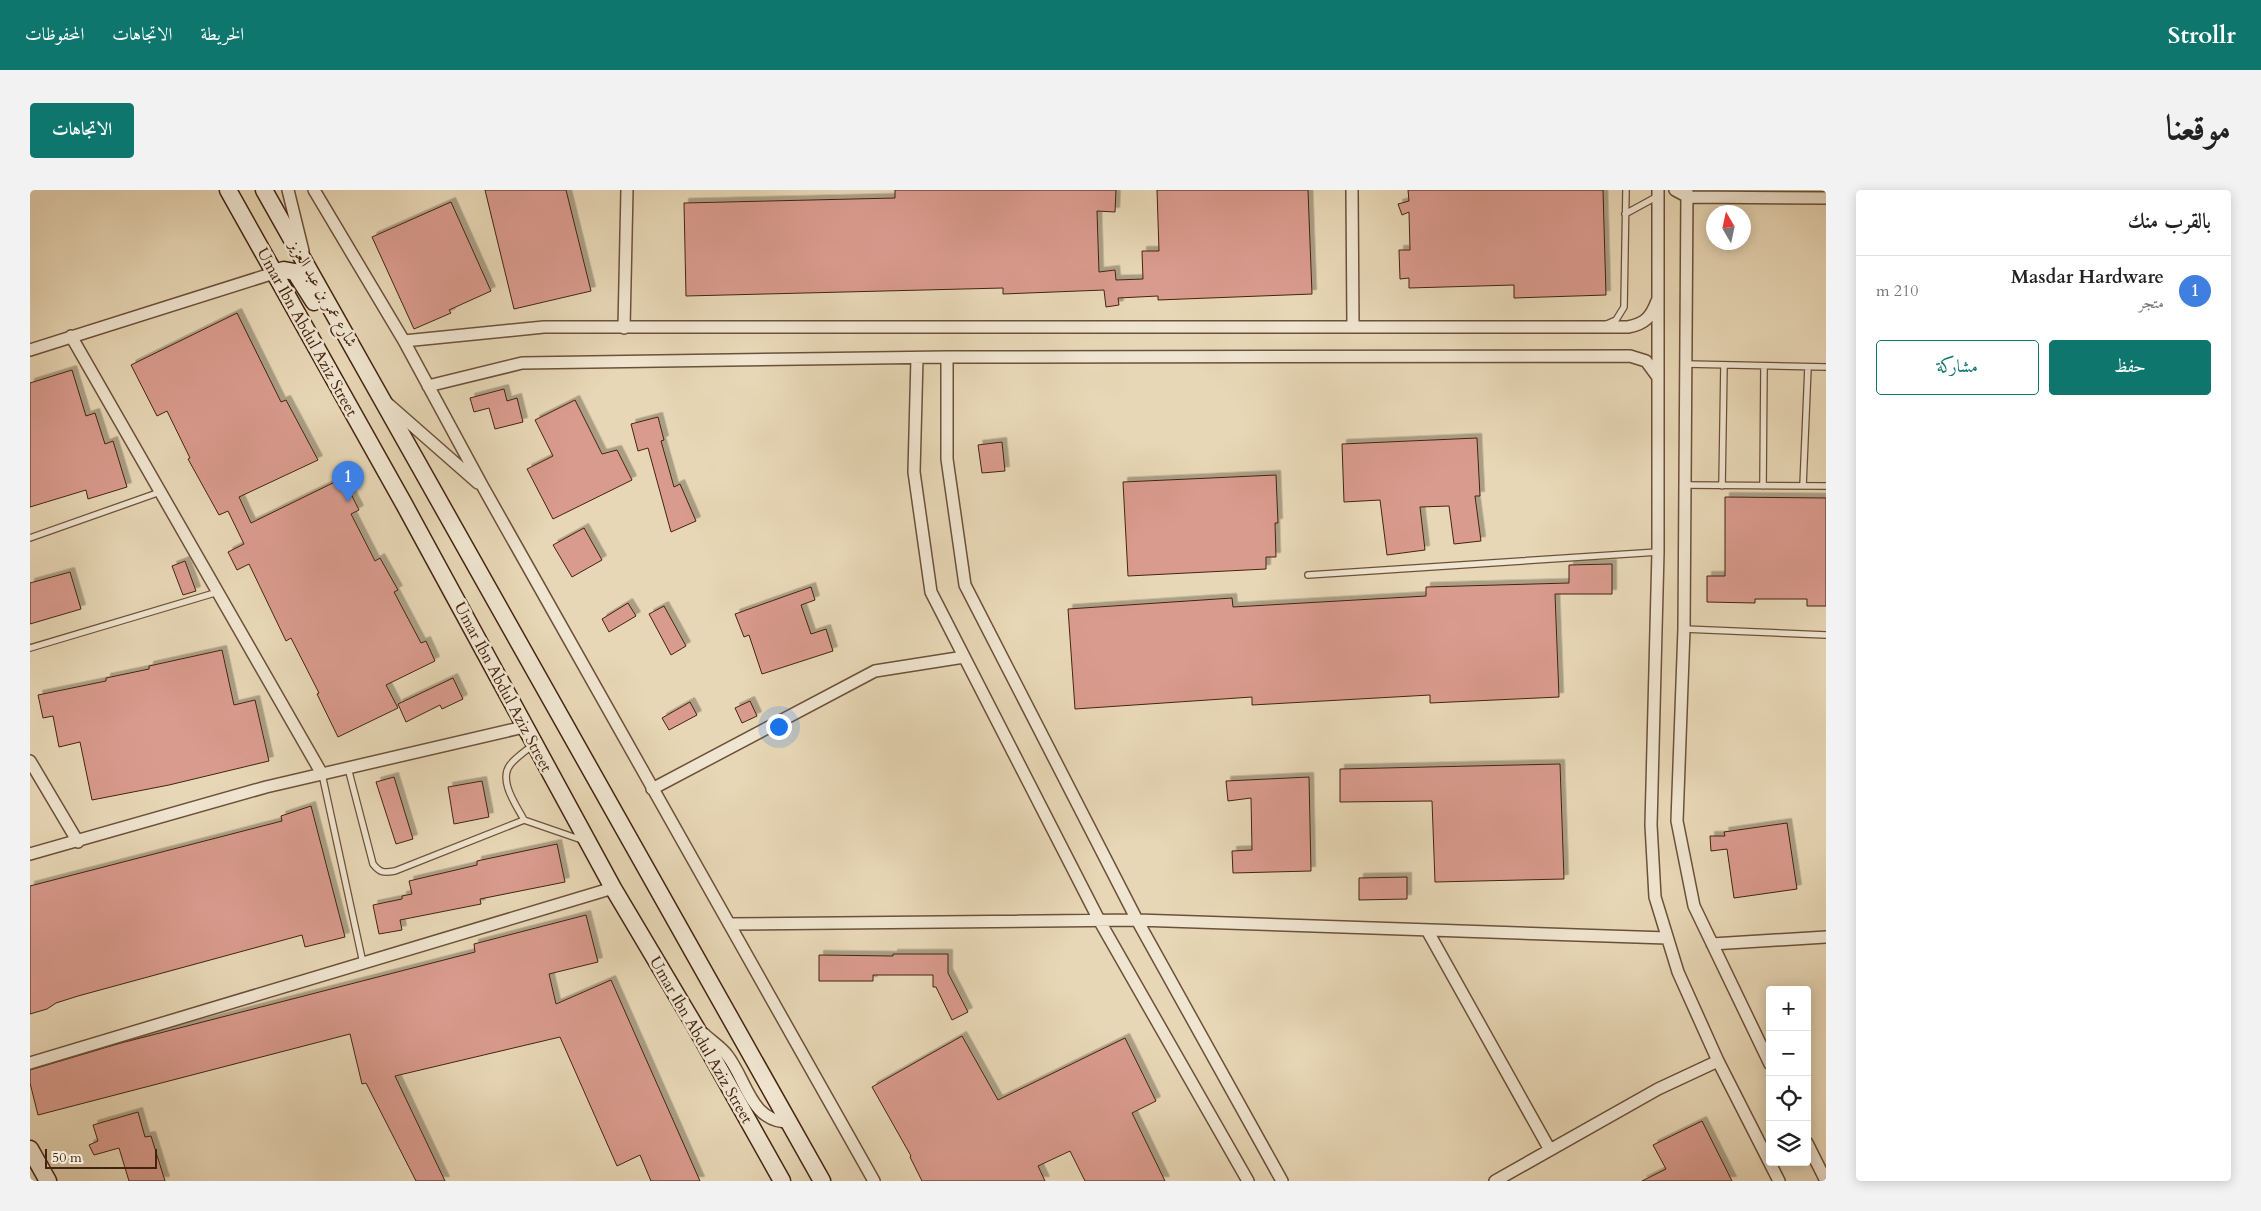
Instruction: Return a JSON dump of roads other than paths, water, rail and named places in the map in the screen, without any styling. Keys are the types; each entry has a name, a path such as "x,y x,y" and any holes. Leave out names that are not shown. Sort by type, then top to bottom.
{"main road":[{"name":"Umar Ibn Abdul Aziz Street","path":"228,190 404,504 613,888 695,1026 782,1181"},
{"name":"شارع عمر بن عبد العزيز","path":"264,190 382,399"},
{"path":"274,273 284,270 295,272 328,324 359,358"},
{"name":"Umar Ibn Abdul Aziz Street","path":"382,399 822,1181"},
{"path":"30,1149 48,1181"}],"street":[{"path":"288,190 307,267"},
{"path":"314,190 404,341 483,487 874,1181"},
{"path":"624,328 627,190"},
{"path":"1352,190 1354,326"},
{"path":"1675,190 1688,194 1826,198"},
{"path":"1658,193 1658,552 1651,826 1655,897 1678,972 1718,1061 1779,1181"},
{"path":"1688,194 1684,629 1677,821 1694,906 1766,1056"},
{"path":"30,350 274,273"},
{"path":"404,341 544,327 1628,327 1638,325 1652,315 1657,301"},
{"path":"71,336 322,774"},
{"path":"428,386 522,363 947,357 1630,356 1646,361 1657,376"},
{"path":"947,357 947,458 965,585 1136,920 1282,1181"},
{"path":"917,358 914,472 931,592 1099,920 1248,1181"},
{"path":"382,399 483,487"},
{"path":"652,789 876,671 964,657"},
{"path":"30,854 78,842 266,787 524,727"},
{"path":"30,761 78,842"},
{"path":"30,1063 613,888"},
{"path":"730,924 1136,920 1667,938"},
{"path":"1427,930 1550,1150"},
{"path":"1712,944 1826,937"},
{"path":"695,1026 727,1055 757,1108 775,1122 789,1122"},
{"path":"1495,1181 1658,1089 1718,1061"},
{"path":"1811,1151 1826,1181"}],"lane":[{"path":"1596,327 1616,320 1624,307 1626,190"},
{"path":"1626,214 1658,193"},
{"path":"1686,364 1826,367"},
{"path":"1722,486 1724,365"},
{"path":"1763,486 1764,366"},
{"path":"1803,486 1808,367"},
{"path":"1685,485 1826,486"},
{"path":"30,538 160,492"},
{"path":"1308,575 1658,552"},
{"path":"30,648 218,592"},
{"path":"1684,629 1826,635"},
{"path":"524,820 505,780 510,765 534,744"},
{"path":"348,768 373,864 378,871 385,873 395,872 524,820 587,841"},
{"path":"322,774 363,963"}],"place":[{"name":"Masdar Hardware","path":"348,502"}]}
